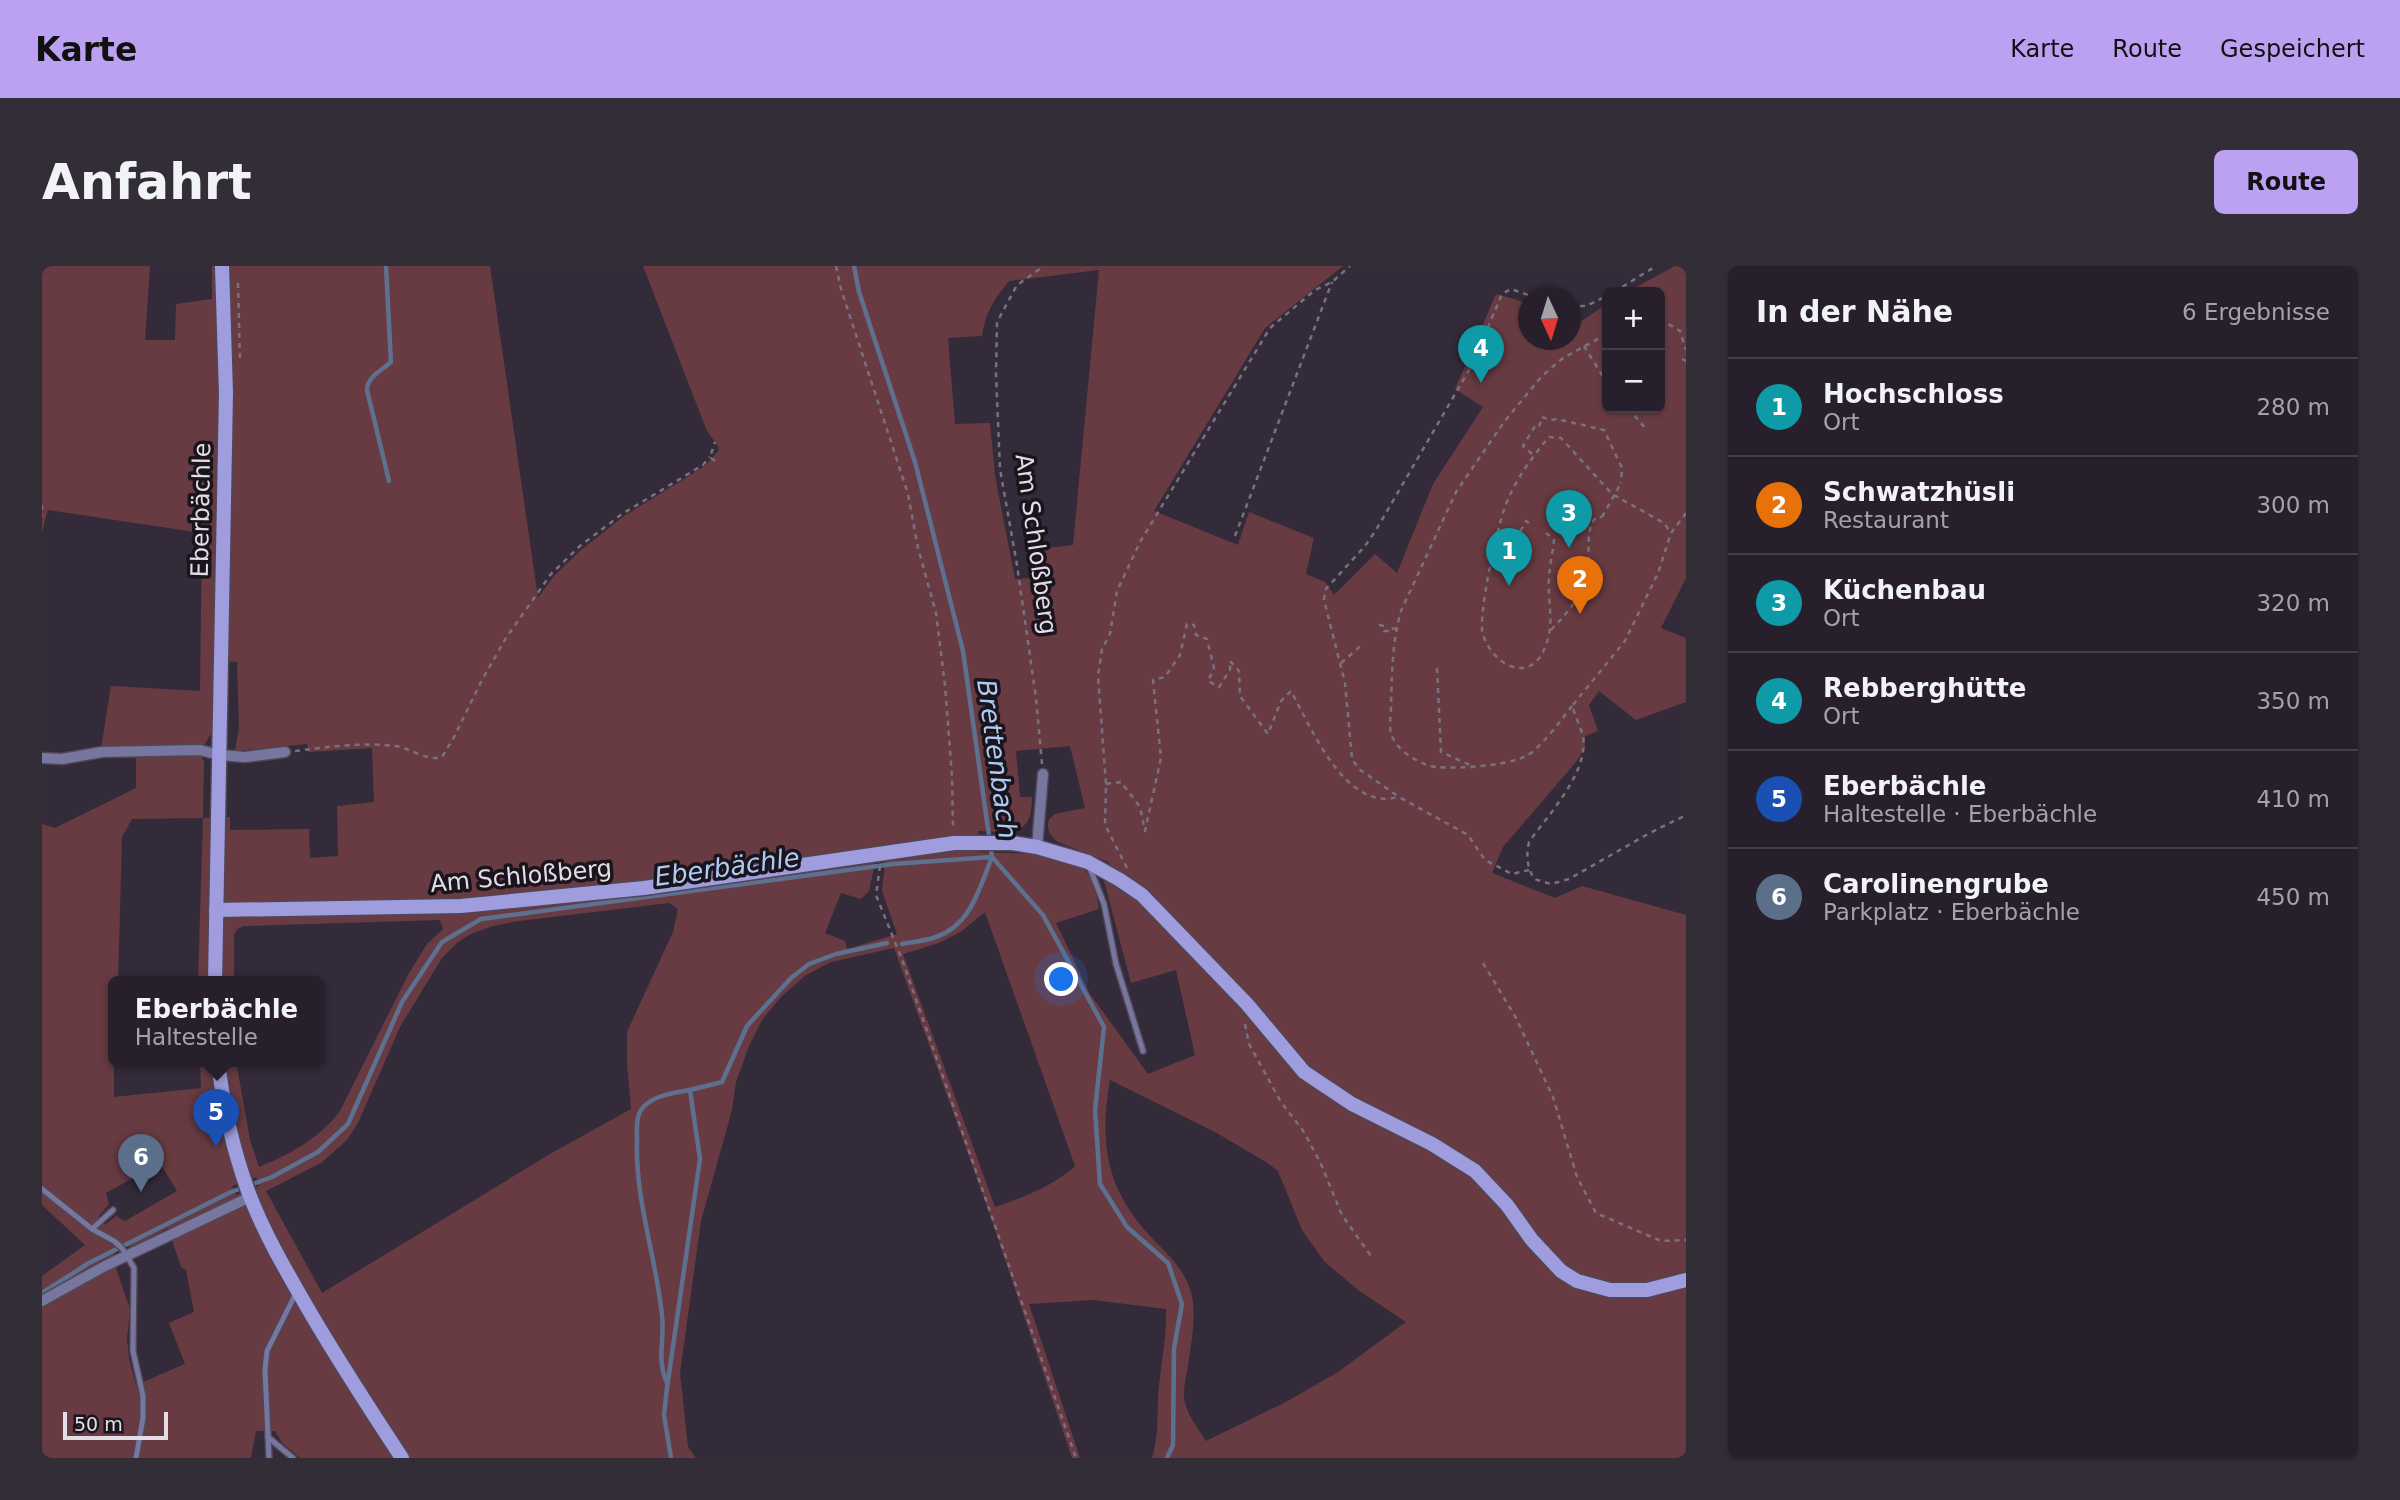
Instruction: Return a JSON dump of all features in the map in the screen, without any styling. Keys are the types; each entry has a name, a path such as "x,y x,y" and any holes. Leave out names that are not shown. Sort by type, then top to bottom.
{"street":[{"name":"Eberbächle","path":"215,976 226,393 222,266"},
{"path":"42,758 62,759 102,752 200,750 245,757 285,752"},
{"path":"1037,847 1043,774"},
{"name":"Am Schloßberg","path":"216,910 461,906 655,887 954,843 1012,843 1037,847 1088,862 1142,895 1250,1008 1304,1072 1352,1104 1432,1144 1475,1171 1507,1205 1532,1240 1560,1271 1577,1281 1610,1290 1647,1290 1686,1280"},
{"path":"219,1067 227,1117 248,1189 266,1234 346,1371 402,1458"},
{"path":"42,1301 122,1250 248,1189"}],"lane":[{"path":"1088,862 1104,904 1116,964 1143,1051"},
{"path":"42,1189 122,1250 134,1268 133,1351 143,1396 143,1418 136,1458"},
{"path":"92,1229 113,1210"},
{"path":"269,1458 265,1370 267,1351 298,1291"},
{"path":"269,1438 293,1458"}],"path":[{"path":"836,266 841,289 908,494 918,548 936,613 945,685 953,830"},
{"name":"Am Schloßberg","path":"1043,774 1036,698 1000,469 996,322 1017,285 1044,266"},
{"path":"1120,880 1128,867 1105,825 1106,784 1098,676 1101,649 1110,634 1117,591 1140,542 1270,328 1315,290 1332,282 1350,266"},
{"path":"1622,287 1656,266"},
{"path":"1234,536 1332,282"},
{"path":"1518,291 1511,289 1502,294 1472,365 1377,530 1325,590 1324,600 1345,683 1352,759 1359,769 1399,797 1468,835 1485,860 1512,874 1529,870"},
{"path":"1581,306 1602,298"},
{"path":"1665,322 1680,331 1686,350"},
{"path":"1602,337 1563,358 1542,376 1504,422 1456,492 1401,611 1396,629 1391,734 1404,752 1433,766 1473,767 1526,756 1555,729 1625,641 1658,573 1671,533 1686,513"},
{"path":"1584,346 1602,375"},
{"path":"1632,413 1646,429"},
{"path":"1533,455 1523,446 1535,426 1539,427 1542,417 1557,419 1604,430 1622,468 1621,483 1602,517 1596,517 1590,525 1588,573 1577,603 1551,631"},
{"path":"1546,533 1554,539 1548,578 1551,631 1545,649 1536,661 1525,667 1511,668 1496,659 1482,633 1483,601 1506,505 1533,455 1549,437 1561,438 1612,494 1664,523 1671,533"},
{"path":"285,752 348,744 396,746 432,758 442,757 506,638 551,574 601,529 703,465 710,457 715,442"},
{"path":"710,457 715,461"},
{"path":"42,505 42,516"},
{"path":"1491,565 1500,566 1526,521 1530,523"},
{"path":"1106,784 1121,782 1140,807 1145,831 1161,758 1153,680 1165,677 1180,654 1187,624 1194,625 1196,635 1207,639 1214,668 1208,681 1219,687 1230,670 1230,661 1239,671 1240,696 1268,734 1281,701 1291,691 1332,764 1360,792 1387,800 1399,797"},
{"path":"1379,625 1384,626 1384,631 1389,628 1396,629"},
{"path":"1340,664 1363,644"},
{"path":"1437,668 1441,752 1473,767"},
{"path":"1572,706 1583,737 1583,751 1578,772 1529,842 1526,856 1534,879 1550,884 1569,879 1648,834 1686,816"},
{"path":"880,869 876,894 908,975 1076,1458"},
{"path":"1483,963 1516,1018 1553,1097 1577,1177 1596,1213 1661,1241 1686,1240"},
{"path":"1250,1008 1245,1017 1249,1044 1281,1102 1304,1132 1321,1164 1342,1215 1373,1259"}],"shaded area":[{"path":"42,266 150,266 145,340 175,340 176,304 212,299 212,266 490,266 538,598 553,577 581,550 624,516 705,466 719,450 707,431 643,266 1343,266 1265,328 1154,511 1238,545 1249,512 1314,538 1306,574 1325,582 1334,595 1375,554 1397,573 1433,484 1483,407 1455,389 1496,294 1518,300 1518,350 1581,350 1581,321 1602,307 1602,413 1665,413 1665,287 1636,287 1675,266 1686,266 1686,578 1661,628 1686,638 1686,702 1636,720 1599,691 1589,705 1598,731 1585,736 1585,748 1576,762 1503,847 1492,873 1555,898 1582,886 1686,915 1686,1458 1152,1458 1157,1434 1166,1309 1093,1300 1029,1304 1080,1458 1072,1458 988,1209 894,948 831,962 806,975 781,997 762,1020 749,1046 736,1082 732,1110 701,1221 680,1373 688,1447 696,1458 300,1458 282,1443 275,1431 256,1431 251,1458 42,1458 42,1276 85,1245 42,1205 42,824 55,828 136,788 136,755 201,756 204,761 203,818 230,817 230,830 309,829 310,858 338,856 337,806 374,802 372,748 308,752 307,744 235,751 239,727 237,662 214,661 212,732 205,744 101,749 111,686 200,691 202,533 48,510 42,532","holes":["1099,270 1073,545 1039,549 1043,577 1015,579 995,476 990,423 955,424 948,338 982,336 988,313 1009,281","1070,746 1085,808 1055,814 1049,819 1049,832 1058,842 1109,862 1104,881 1131,983 1176,970 1195,1055 1148,1074 1090,994 1056,923 1099,909 1094,886 1087,873 1078,865 1052,856 977,852 978,831 1017,830 1028,820 1032,797 1020,797 1016,751","885,862 882,891 897,934 847,949 845,941 825,933 841,893 861,899 869,891 875,863","669,903 678,909 673,932 627,1032 631,1109 550,1154 322,1293 266,1191 321,1163 347,1140 358,1123 400,1027 442,958 458,942 493,926","985,912 1075,1166 1037,1191 995,1207 903,954 939,943 962,931","1110,1080 1215,1132 1266,1162 1278,1171 1302,1230 1324,1261 1358,1290 1406,1322 1338,1372 1284,1403 1206,1441 1191,1418 1184,1398 1193,1329 1191,1292 1179,1269 1136,1219 1115,1183 1106,1145","160,1163 177,1191 125,1221 116,1216 105,1225 98,1217 109,1204 106,1193","256,1177 259,1186 236,1195 232,1186","168,1228 181,1267 186,1270 194,1312 169,1323 185,1364 136,1385 127,1338 130,1309 112,1257 116,1251 115,1247 124,1243 132,1248"]}],"waterway":[{"path":"386,266 391,362 372,378 367,390 389,481"},
{"name":"Brettenbach","path":"854,266 859,292 915,462 963,651 992,857 1043,915 1104,1027 1095,1110 1100,1184 1127,1227 1168,1263 1182,1304 1174,1348 1173,1445 1167,1458"},
{"name":"Eberbächle","path":"42,1293 89,1263 231,1192 272,1177 318,1152 348,1124 402,1002 442,942 481,919 893,864 992,857 978,893 958,924 936,937 902,944"},
{"path":"671,1458 664,1415 700,1159 690,1090 722,1082 747,1026 791,978 809,964 836,954 887,943"},
{"path":"667,1383 661,1357 663,1324 659,1293 639,1185 637,1124 643,1108 654,1099 690,1090"}],"place":[{"name":"Rebberghütte","path":"1481,383"},
{"name":"Küchenbau","path":"1569,548"},
{"name":"Hochschloss","path":"1509,586"},
{"name":"Schwatzhüsli","path":"1580,614"},
{"name":"Eberbächle","path":"216,1147"},
{"name":"Carolinengrube","path":"141,1192"}]}
